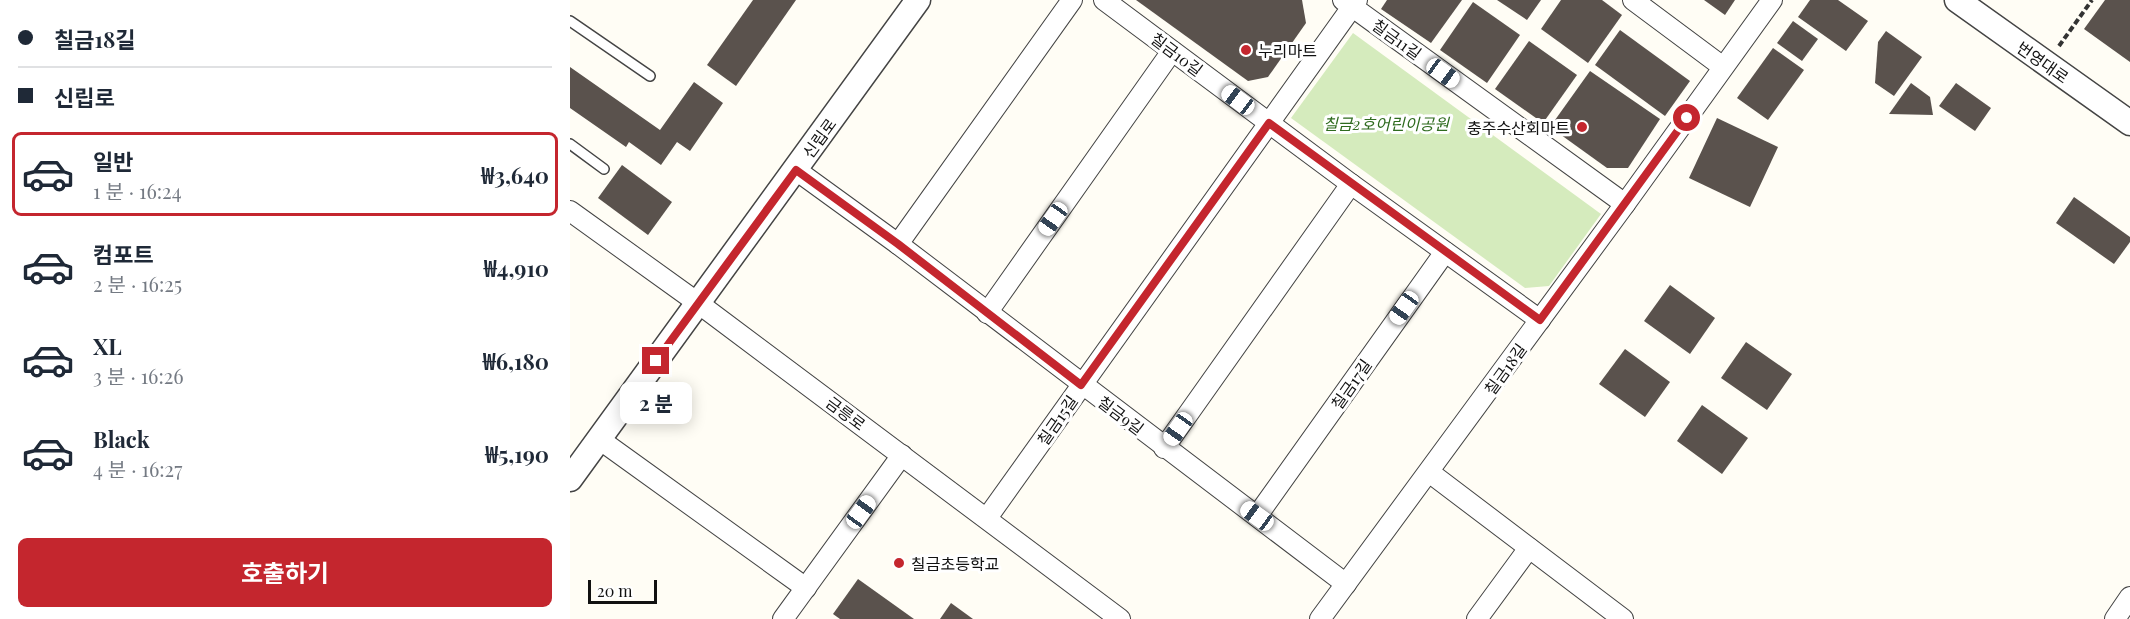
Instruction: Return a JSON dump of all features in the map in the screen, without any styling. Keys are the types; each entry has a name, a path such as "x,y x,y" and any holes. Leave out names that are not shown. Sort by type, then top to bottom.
{"street":[{"name":"신립로","path":"570,479 918,0"},
{"path":"898,244 1072,0"},
{"name":"칠금10길","path":"1104,0 1351,184 1540,320"},
{"path":"1633,0 1724,67"},
{"name":"칠금18길","path":"1320,619 1772,0"},
{"name":"번영대로","path":"1957,0 2130,123"},
{"name":"칠금15길","path":"987,518 1269,123 1351,2"},
{"name":"칠금11길","path":"1351,2 1625,204"},
{"path":"987,313 1172,51"},
{"name":"칠금9길","path":"796,170 898,244 1346,584"},
{"path":"1164,448 1351,184"},
{"name":"금릉로","path":"570,211 698,303 1120,619"},
{"name":"칠금17길","path":"1257,516 1445,252"},
{"path":"599,438 806,588"},
{"path":"783,619 902,455"},
{"path":"1429,472 1623,619"},
{"path":"1477,619 1529,548"},
{"path":"2115,619 2130,597"}],"lane":[{"path":"570,21 650,76"},
{"path":"570,144 604,169"}],"path":[{"path":"2046,64 2092,0"}],"green space":[{"name":"칠금2호어린이공원","path":"1353,33 1601,214 1549,286 1525,288 1291,118"}],"building":[{"path":"753,0 796,0 736,86 707,65"},
{"name":"누리마트","path":"1136,0 1302,0 1306,23 1268,77 1248,81"},
{"path":"1387,0 1462,0 1431,43 1381,9"},
{"path":"1497,0 1541,0 1527,20"},
{"path":"1561,0 1602,0 1622,15 1588,63 1541,29"},
{"path":"1704,0 1735,0 1725,15"},
{"path":"1810,0 1838,0 1868,21 1846,51 1798,17"},
{"path":"2105,0 2130,0 2130,62 2084,29"},
{"path":"1473,2 1520,35 1487,83 1440,50"},
{"path":"1793,21 1818,39 1802,61 1777,43"},
{"path":"1620,30 1690,81 1665,116 1595,65"},
{"path":"1886,31 1922,57 1894,96 1875,83 1878,42"},
{"path":"1529,41 1577,75 1543,123 1495,89"},
{"path":"1773,48 1804,70 1768,120 1737,98"},
{"path":"570,67 660,130 694,82 723,103 690,151 677,142 661,165 629,142 626,147 570,108"},
{"path":"1590,71 1660,119 1628,168 1607,168 1550,127"},
{"path":"1911,83 1930,97 1933,115 1889,114"},
{"path":"1956,83 1991,108 1975,131 1939,106"},
{"path":"1717,118 1778,147 1750,207 1689,178"},
{"path":"622,165 672,202 648,235 598,198"},
{"path":"2074,197 2130,237 2130,242 2114,264 2056,223"},
{"path":"1670,285 1715,318 1690,354 1644,321"},
{"path":"1746,342 1792,374 1767,410 1721,378"},
{"path":"1625,349 1670,382 1645,417 1599,384"},
{"path":"1702,405 1748,438 1722,474 1677,441"},
{"path":"858,579 914,619 840,619 833,614"},
{"path":"951,603 973,619 940,619"}],"place":[{"name":"누리마트","path":"1246,50"},
{"name":"충주수산회마트","path":"1582,127"},
{"name":"칠금초등학교","path":"899,563"}],"route":[{"path":"656,361 796,170 898,244 1081,385 1269,123 1540,320 1687,118"}]}
